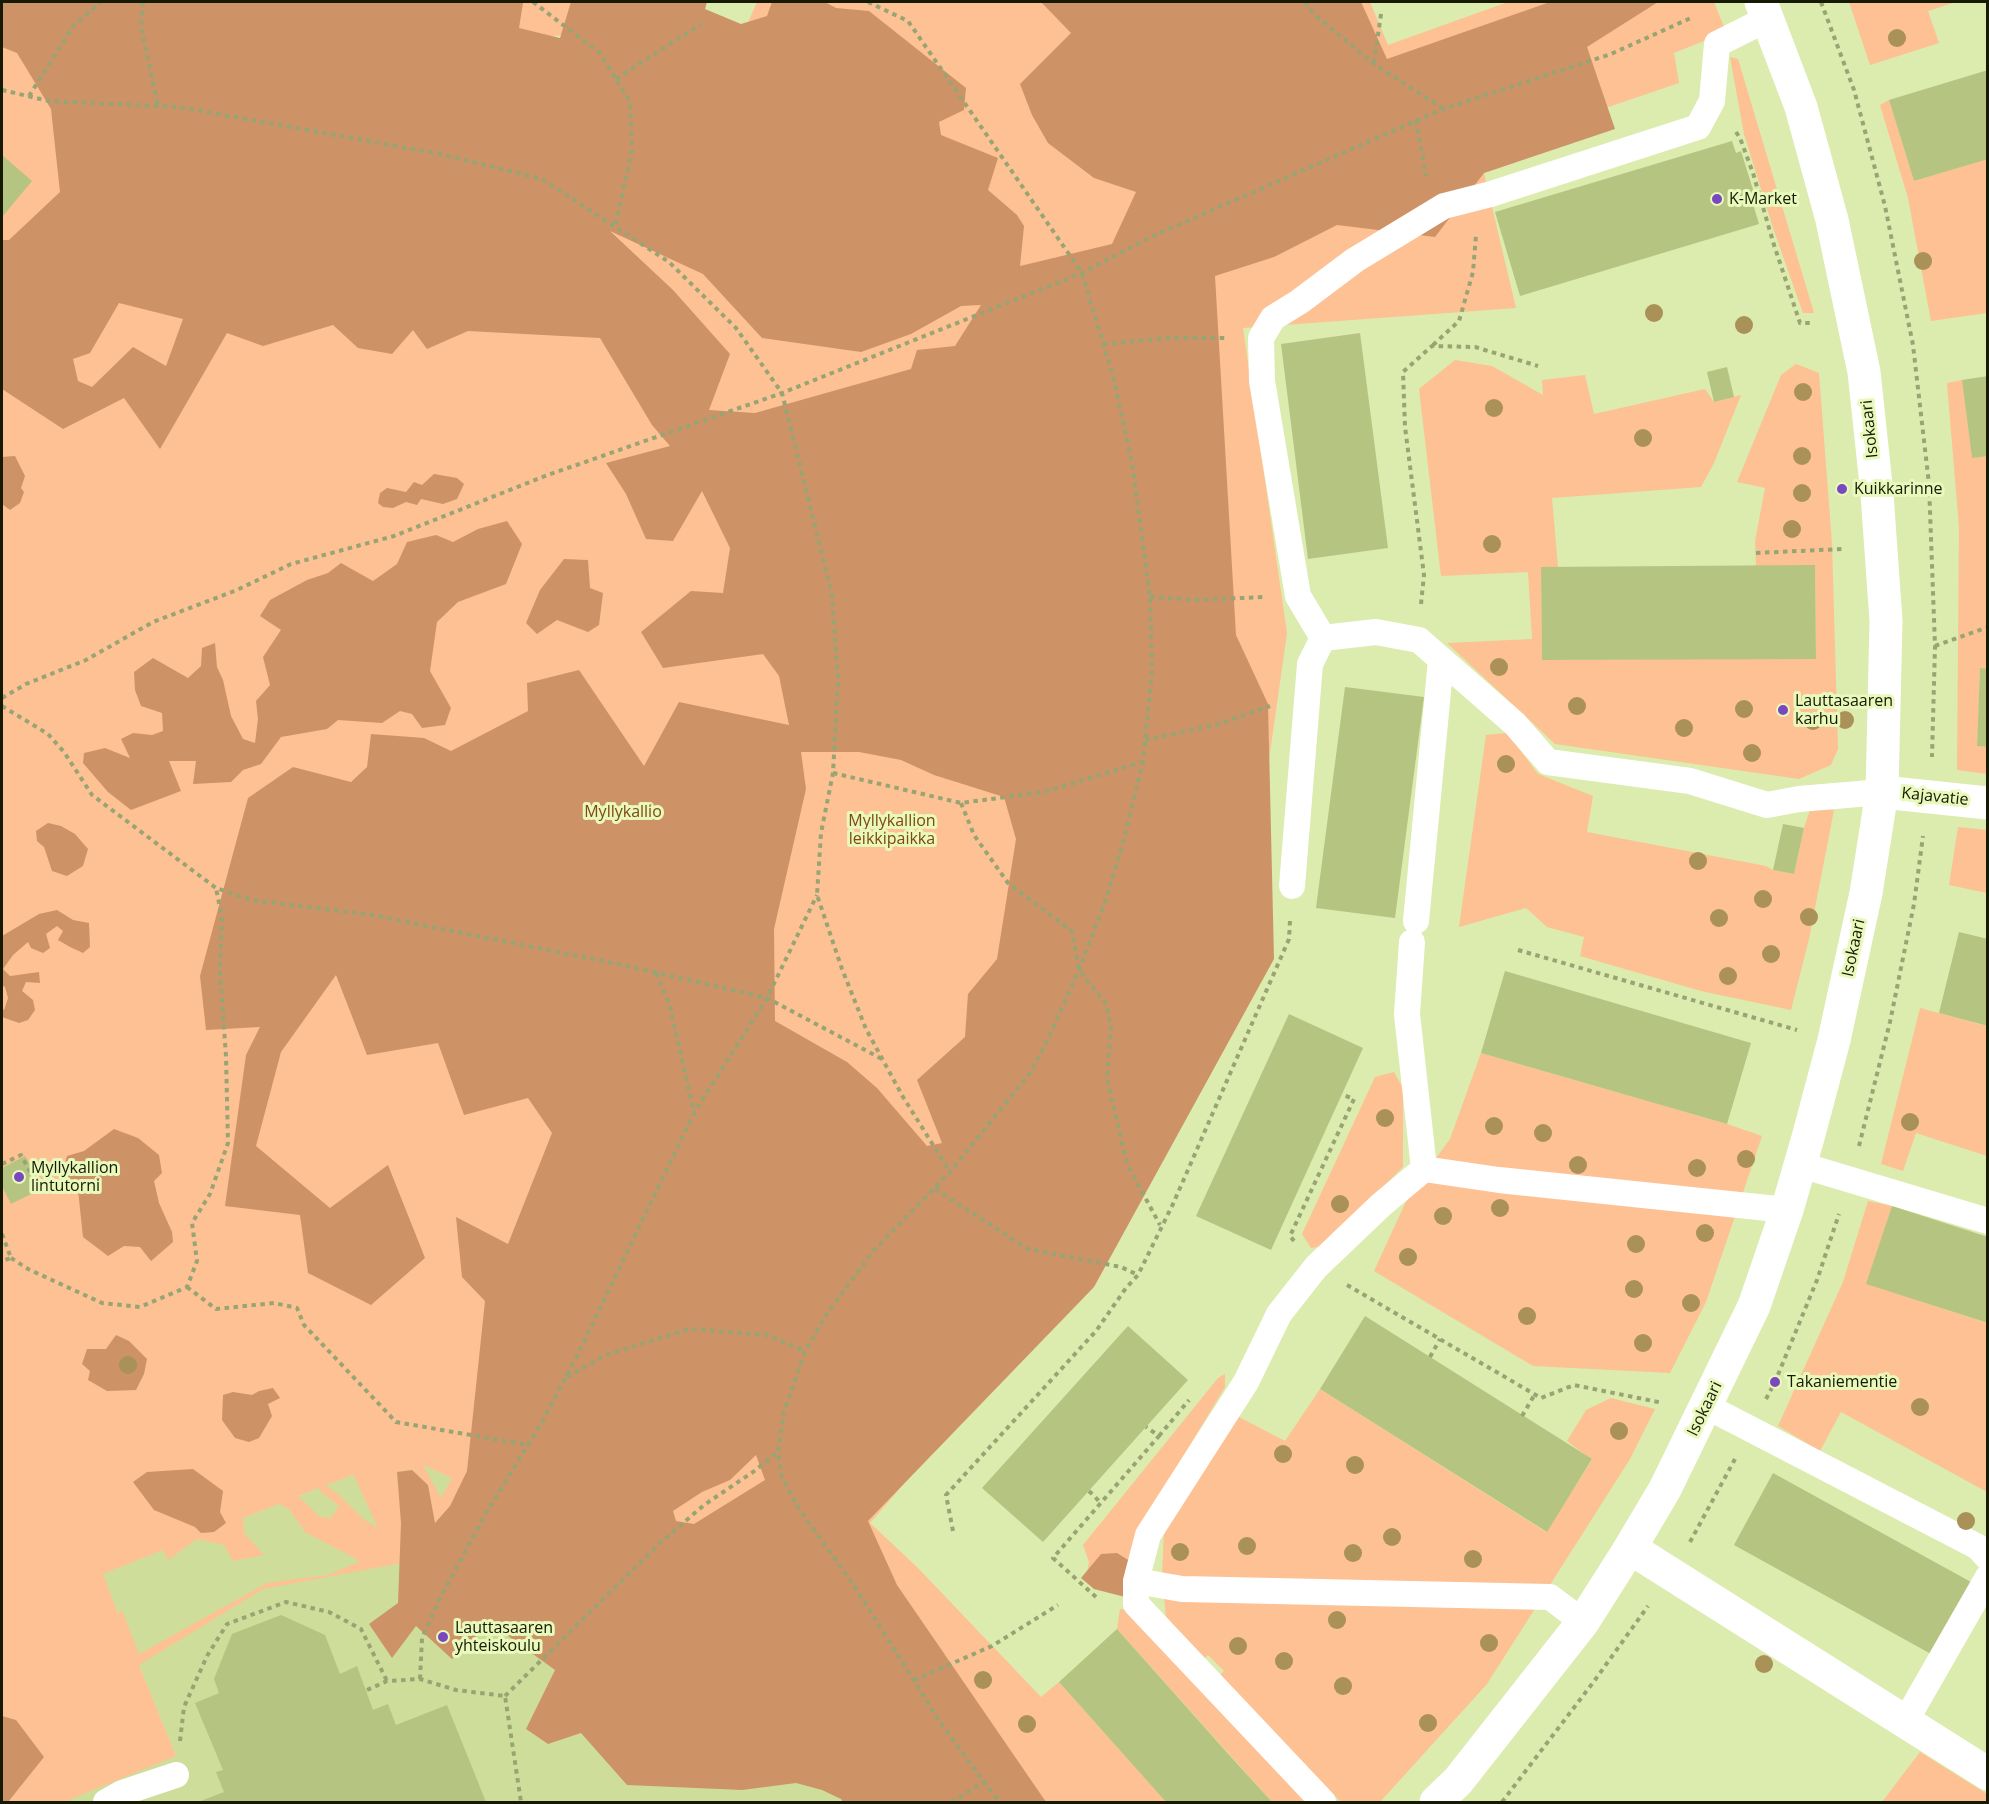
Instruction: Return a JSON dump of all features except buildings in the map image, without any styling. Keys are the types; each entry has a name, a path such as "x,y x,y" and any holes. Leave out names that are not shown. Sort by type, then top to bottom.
{"street":[{"name":"Isokaari","path":"1436,1803 1458,1781 1582,1622 1630,1548 1665,1490 1754,1306 1788,1210 1801,1165 1834,1040 1866,893 1882,792 1886,621 1864,372 1832,220 1801,107 1764,10"},
{"name":"Kajavatie","path":"1882,792 1988,803"},
{"path":"1630,1548 1988,1774"}],"lane":[{"path":"1323,638 1298,596 1262,381 1261,338 1273,318 1299,302 1355,260 1443,206 1491,194 1698,127 1712,101 1717,44 1764,10"},
{"path":"1323,638 1376,632 1419,640 1515,724 1548,762 1690,781 1767,805 1809,798 1882,792"},
{"path":"1292,886 1310,664 1323,638"},
{"path":"1424,1169 1407,1014 1442,660"},
{"path":"1801,1165 1988,1221"},
{"path":"1323,1803 1136,1604 1136,1581 1148,1535 1246,1382 1279,1314 1316,1267 1424,1169 1499,1180 1788,1210"},
{"path":"1708,1403 1978,1547 1988,1558"},
{"path":"1905,1722 1988,1577"},
{"path":"1136,1581 1182,1589 1550,1597 1582,1622"},
{"path":"106,1803 122,1793 176,1775"}],"path":[{"path":"29,96 74,25 101,2"},
{"path":"143,2 141,27 158,106"},
{"path":"533,2 600,53 630,102 632,150 615,227"},
{"path":"868,2 908,21 1082,273 1113,376 1132,463 1150,597 1152,671 1143,761 1124,839 1106,899 1079,970 1046,1043 1030,1072 951,1172 874,1251 826,1315 805,1351 784,1412 778,1453 782,1477 799,1509 855,1587 940,1722 999,1803"},
{"path":"1305,2 1315,15 1374,64 1443,108"},
{"path":"2,698 26,684 86,660 153,622 237,590 291,564 394,536 545,476 783,393 1082,273 1153,236 1443,108 1611,54 1701,13"},
{"path":"1374,64 1381,14"},
{"path":"616,79 701,24"},
{"path":"2,90 49,101 179,107 440,154 542,179 669,262 736,328 783,393 832,595 838,680 833,773 821,833 817,895 767,999 694,1113 566,1378 486,1513 440,1598 422,1638 420,1679"},
{"path":"1712,101 1740,138 1800,323 1820,322"},
{"path":"1416,120 1432,214"},
{"path":"1419,640 1424,575 1405,427 1403,372 1459,321 1473,272 1477,226 1472,198"},
{"path":"1103,344 1170,338 1261,338"},
{"path":"1432,346 1475,348 1539,366"},
{"path":"1756,554 1880,547"},
{"path":"1150,597 1198,600 1298,596"},
{"path":"1935,646 1988,627"},
{"path":"1145,740 1219,724 1308,693"},
{"path":"2,706 48,734 64,753 92,795 216,888 251,900 372,915 656,972 767,999 882,1059"},
{"path":"833,773 961,803 1044,792 1143,761"},
{"path":"961,803 974,835 1008,883 1071,931 1079,970 1106,1004 1111,1027 1107,1078 1127,1164 1161,1226"},
{"path":"953,1531 946,1495 1096,1331 1126,1288 1138,1275 1173,1204 1289,939 1292,886"},
{"path":"2,1234 11,1258 28,1269 102,1303 140,1307 187,1287 197,1261 192,1223 210,1194 228,1143 226,1056 220,973 222,918 216,888"},
{"path":"817,895 842,969 866,1029 951,1172"},
{"path":"1518,950 1834,1040"},
{"path":"656,972 670,1006 694,1113"},
{"path":"1342,1095 1354,1099 1290,1236 1316,1267 1541,1398 1574,1385 1662,1403 1708,1403"},
{"path":"2,1164 21,1155 36,1183"},
{"path":"934,1189 1028,1249 1121,1267 1138,1275"},
{"path":"2,1262 11,1258"},
{"path":"187,1287 216,1309 274,1303 297,1308 304,1325 396,1422 528,1445"},
{"path":"566,1378 606,1355 689,1329 767,1335 805,1351"},
{"path":"1430,1357 1440,1339"},
{"path":"1522,1416 1535,1394"},
{"path":"1096,1597 1053,1558 1159,1436 1146,1427"},
{"path":"505,1696 660,1543 704,1505 778,1453"},
{"path":"1089,1491 1100,1503"},
{"path":"176,1775 184,1707 207,1656 226,1624 286,1602 329,1612 361,1629 387,1681"},
{"path":"914,1680 992,1646 1058,1605"},
{"path":"367,1690 387,1681 420,1679 456,1690 505,1696"},
{"path":"505,1696 521,1803"},
{"path":"951,1803 984,1782"}],"shaded area":[{"name":"Lauttasaaren yhteiskoulu","path":"402,1455 737,1609 885,1802 59,1802 176,1756 102,1574"}],"green space":[{"name":"Myllykallio","path":"2,2 675,190 757,2 1370,2 1388,45 1508,2 1714,2 1726,32 1674,53 1679,83 1511,140 1517,162 1484,173 1516,308 1243,328 1287,633 1242,950 1109,1247 870,1523 917,1567 1041,1697 1059,1682 1166,1802 885,1802 462,1483 450,1506 434,1524 428,1485 412,1470 397,1472 407,1562 263,1589 139,1665 176,1756 64,1802 2,1802","holes":["423,1465 452,1478 441,1498","355,1474 378,1528 362,1518 327,1485","319,1488 339,1506 331,1518 320,1517 298,1496","279,1504 289,1509 305,1532 360,1561 328,1575 267,1583 139,1654 122,1610 118,1614 103,1574 163,1550 168,1560 197,1539 224,1545 233,1561 264,1555 244,1533 243,1518"]},
{"name":"Myllykallio","path":"2,2 522,2 519,28 560,38 571,2 707,2 705,9 741,24 767,16 772,2 825,2 836,8 869,11 966,88 964,110 939,122 941,135 998,158 988,190 1017,215 1024,226 1020,266 1112,244 1136,192 1094,178 1048,143 1032,115 1020,84 1071,33 1041,2 1361,2 1387,59 1550,2 1658,2 1587,47 1615,129 1484,173 1435,237 1337,225 1274,257 1215,276 1236,635 1268,704 1274,959 1094,1287 868,1521 897,1585 1046,1802 843,1802 822,1790 796,1783 742,1790 627,1785 581,1733 548,1744 526,1729 555,1670 490,1623 452,1659 416,1626 392,1658 369,1624 398,1603 401,1523 397,1472 412,1470 428,1485 435,1523 450,1506 467,1471 485,1301 462,1277 456,1217 508,1244 552,1133 528,1098 464,1115 438,1043 367,1055 336,975 281,1052 256,1146 330,1208 388,1165 425,1258 371,1305 308,1273 300,1215 225,1206 246,1055 260,1027 206,1030 200,976 248,798 293,767 351,782 367,767 371,734 424,738 451,751 528,711 527,683 579,670 644,766 679,702 789,725 779,676 763,654 663,668 641,632 691,591 723,593 730,548 702,491 673,541 646,539 626,494 606,463 670,446 652,425 600,338 468,331 427,349 413,330 392,354 358,348 333,325 263,346 227,333 160,449 124,398 63,429 2,389 2,240 9,240 60,192 51,109 17,53 2,47","holes":["610,231 703,274 762,338 861,352 911,334 961,306 981,305 955,346 917,350 911,369 755,413 709,410 730,354 673,290","119,303 183,319 166,366 133,347 92,387 78,381 73,359 90,353","801,752 859,752 901,760 934,775 1004,797 1016,839 997,959 968,994 965,1037 917,1080 942,1143 927,1146 877,1088 847,1062 775,1021 774,929 806,789","756,1455 765,1480 694,1524 676,1521 673,1511 702,1492 730,1480"]},
{"path":"483,2 602,2 587,33 519,39"},
{"path":"1849,2 1956,2 1928,11 1939,43 1870,65"},
{"path":"1730,57 1738,59 1814,313 1803,313 1773,228 1744,134"},
{"path":"1889,100 1914,181 1987,159 1987,313 1931,321 1908,198 1880,105"},
{"path":"1455,360 1492,366 1543,395 1542,380 1585,375 1594,414 1705,389 1714,402 1741,395 1714,463 1701,487 1552,498 1558,567 1541,567 1542,660 1816,658 1815,566 1756,566 1755,541 1765,488 1737,482 1781,375 1796,364 1819,373 1832,544 1838,749 1831,765 1799,779 1555,744 1447,643 1532,639 1528,572 1441,576 1419,389"},
{"path":"1962,380 1972,457 1987,456 1988,669 1980,669 1977,746 1987,747 1987,774 1957,770 1959,527 1947,383"},
{"path":"15,456 25,476 21,488 24,492 20,503 10,510 2,504 2,457"},
{"path":"434,474 457,478 464,484 457,499 443,504 421,499 417,505 406,502 393,508 383,507 378,503 380,493 387,488 406,492 414,482 422,485"},
{"path":"507,521 522,544 506,584 458,602 437,622 430,671 451,708 445,725 422,728 412,714 400,711 382,723 338,720 327,729 281,737 261,764 243,770 231,782 193,784 196,761 169,761 181,791 131,810 108,792 83,763 84,753 105,748 130,758 121,739 133,733 152,735 163,731 162,713 141,706 135,690 134,672 153,658 188,678 201,666 202,648 215,643 217,667 223,680 231,716 243,739 255,743 258,719 256,701 270,685 263,657 281,630 260,616 270,600 307,580 328,573 341,563 373,581 397,564 407,542 436,535 453,542 478,529"},
{"path":"564,559 588,560 590,588 603,593 599,625 588,632 557,620 537,634 526,623 540,590"},
{"path":"1507,733 1538,774 1593,796 1587,832 1766,866 1773,870 1794,874 1811,807 1834,810 1809,939 1791,1010 1701,991 1580,956 1584,937 1547,927 1526,908 1459,927 1486,735"},
{"path":"48,823 61,826 75,834 88,849 83,866 67,876 52,871 44,847 37,841 36,831"},
{"path":"1958,827 1987,830 1987,893 1949,885"},
{"path":"57,910 73,920 89,923 90,947 83,953 58,940 63,931 57,926 46,934 50,948 43,953 31,948 28,942 13,955 3,969 10,976 39,972 40,983 26,982 22,991 33,1000 35,1010 28,1020 19,1023 2,1017 2,1008 4,1010 8,998 5,987 2,985 2,936 39,914"},
{"path":"1920,1008 1987,1026 1987,1156 1916,1133 1903,1171 1881,1164"},
{"path":"1481,1053 1762,1136 1706,1302 1670,1373 1533,1366 1374,1271 1409,1195 1450,1139"},
{"path":"1394,1072 1403,1088 1403,1167 1324,1246 1311,1248 1302,1234 1375,1077"},
{"path":"114,1129 138,1138 159,1155 162,1173 154,1181 159,1203 172,1232 173,1242 151,1261 140,1247 124,1246 108,1256 83,1237 78,1190 57,1173 64,1167 67,1156 84,1151"},
{"path":"1868,1201 1892,1206 1867,1284 1987,1323 1987,1492 1841,1412 1820,1451 1778,1426 1843,1282"},
{"path":"116,1335 129,1341 147,1359 144,1374 136,1390 107,1391 88,1380 90,1371 82,1364 87,1349 106,1349"},
{"path":"1225,1374 1225,1387 1137,1533 1125,1592 1109,1593 1086,1578 1089,1562 1083,1545 1218,1378"},
{"path":"273,1388 280,1398 268,1404 272,1416 259,1438 249,1442 235,1438 222,1420 223,1395 233,1392 252,1395"},
{"path":"1320,1389 1546,1532 1592,1460 1567,1441 1586,1410 1611,1398 1655,1409 1630,1459 1487,1684 1380,1802 1341,1802 1218,1677 1224,1671 1208,1655 1202,1661 1166,1617 1162,1576 1164,1529 1237,1416 1285,1441"},
{"path":"193,1469 223,1491 220,1512 226,1523 214,1532 201,1533 195,1527 154,1510 133,1482 147,1472"},
{"path":"1117,1553 1146,1571 1129,1598 1094,1589 1081,1578 1101,1554"},
{"path":"1120,1609 1133,1611 1305,1802 1272,1802 1117,1629"},
{"path":"2,1716 16,1720 44,1757 8,1802 2,1802"},
{"path":"1920,1752 1987,1794 1987,1802 1882,1802"}],"place":[{"name":"K-Market","path":"1717,199"},
{"name":"Kuikkarinne","path":"1842,489"},
{"name":"Lauttasaaren karhu","path":"1783,710"},
{"name":"Myllykallion lintutorni","path":"19,1177"},
{"name":"Takaniementie","path":"1775,1382"},
{"name":"Lauttasaaren yhteiskoulu","path":"443,1637"}],"park label":[{"name":"Myllykallion leikkipaikka","path":"892,830"}]}
